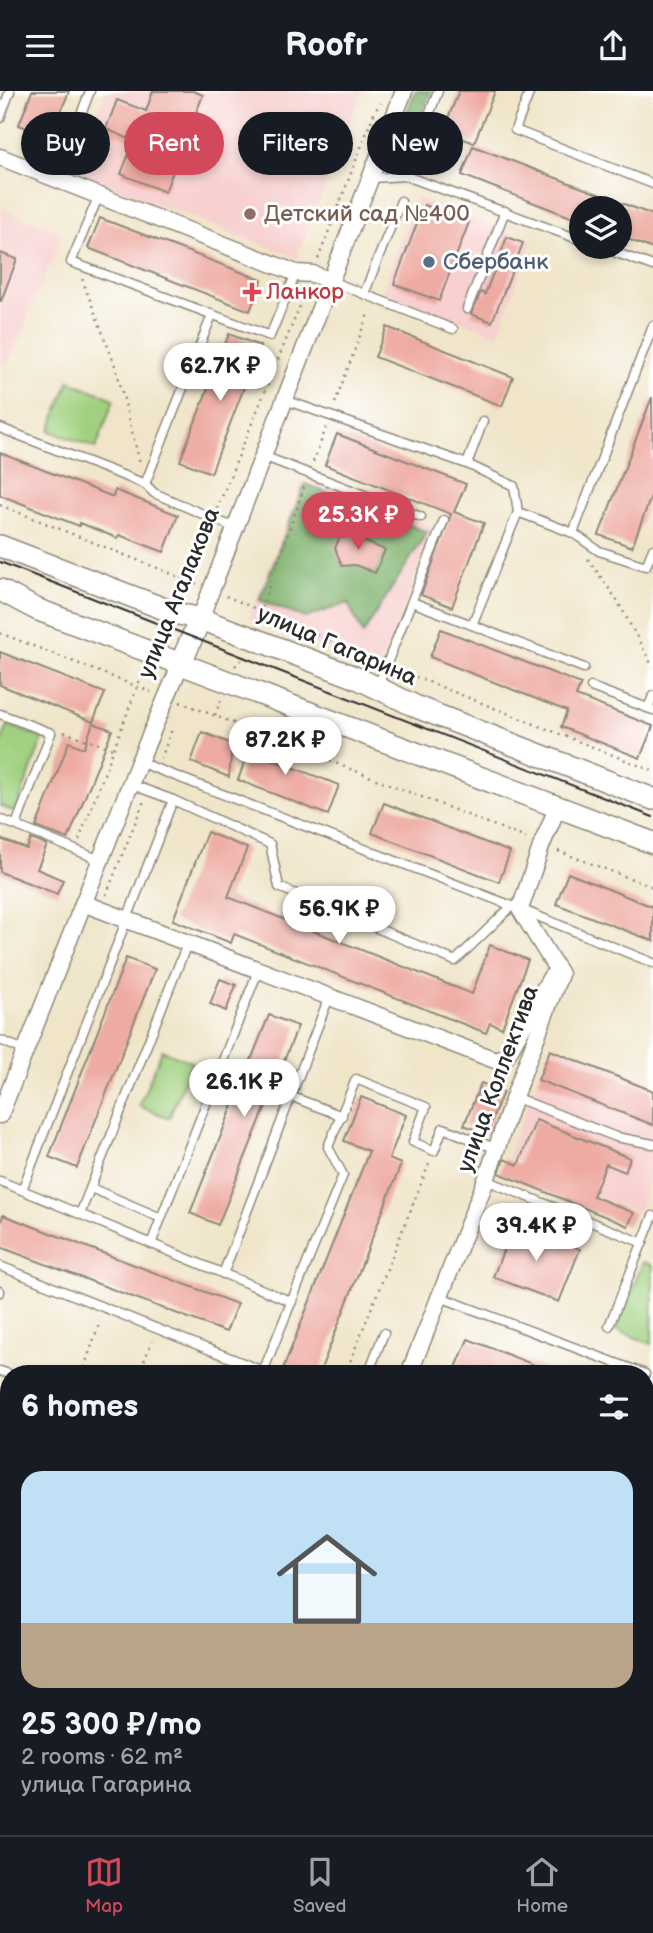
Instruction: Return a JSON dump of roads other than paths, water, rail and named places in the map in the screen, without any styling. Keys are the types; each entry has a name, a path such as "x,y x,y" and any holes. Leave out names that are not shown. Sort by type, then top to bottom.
{"main road":[{"name":"улица Гагарина","path":"0,546 175,613 252,638 378,688 419,708 653,799"},
{"path":"0,590 36,609 653,843"},
{"name":"улица Агалакова","path":"181,663 200,619"}],"street":[{"name":"улица Агалакова","path":"200,619 404,91"},
{"path":"0,157 331,281"},
{"name":"улица Агалакова","path":"0,1115 130,784 181,663"},
{"path":"516,908 558,806"},
{"path":"83,903 495,1060 506,1056 556,967"},
{"name":"улица Коллектива","path":"413,1365 486,1180 513,1097 561,974 516,908"}],"lane":[{"path":"0,118 10,91"},
{"path":"56,179 90,91"},
{"path":"406,176 438,91"},
{"path":"530,91 515,130 653,184"},
{"path":"371,178 406,176 569,235"},
{"path":"99,195 71,262 270,336 304,273"},
{"path":"364,294 401,201"},
{"path":"467,309 505,211"},
{"path":"632,258 653,266"},
{"path":"331,281 453,329"},
{"path":"145,484 212,315"},
{"path":"571,532 653,326"},
{"path":"285,400 467,464 513,486 518,512 472,625"},
{"path":"467,464 483,421"},
{"path":"0,428 145,484 154,493 235,528"},
{"path":"263,456 421,517"},
{"path":"518,512 571,532 598,551 646,566 653,549"},
{"path":"378,688 444,520"},
{"path":"412,603 584,668"},
{"path":"591,687 650,709 653,696"},
{"path":"0,713 51,733 16,825"},
{"path":"139,762 653,963"},
{"path":"130,784 173,800 270,844 279,887 455,961 516,908"},
{"path":"22,1190 173,800"},
{"path":"0,819 100,860"},
{"path":"80,1214 187,944"},
{"path":"151,1244 258,971"},
{"path":"223,1274 329,997"},
{"path":"0,1040 26,1051"},
{"path":"266,1365 344,1175 328,1146 356,1079 426,1107 412,1142 434,1151 443,1128 496,1149"},
{"path":"290,1096 342,1116"},
{"path":"513,1097 616,1137 653,1144"},
{"path":"486,1180 643,1243"},
{"path":"0,1181 292,1302"},
{"path":"91,1188 161,1218"},
{"path":"608,1326 653,1216"},
{"path":"0,1266 246,1365"},
{"path":"440,1297 621,1365"},
{"path":"372,1365 384,1333"}],"tram line":[{"path":"0,562 653,817"}],"place":[{"name":"Детский сад №400","path":"250,214"},
{"name":"Сбербанк","path":"429,262"},
{"name":"Ланкор","path":"252,292"}]}
